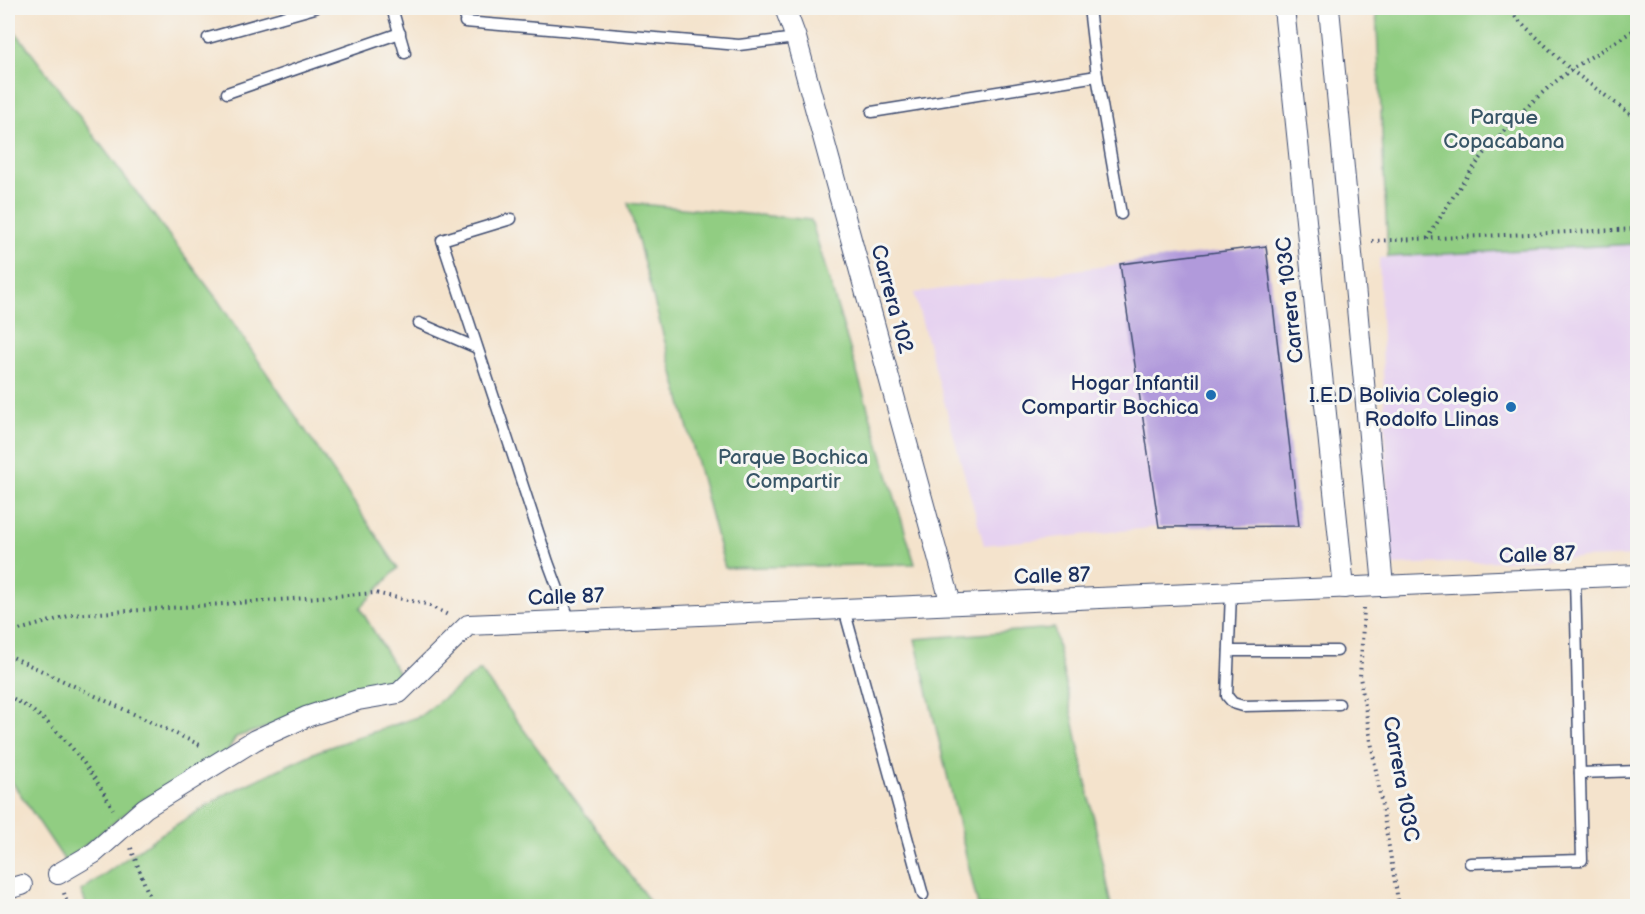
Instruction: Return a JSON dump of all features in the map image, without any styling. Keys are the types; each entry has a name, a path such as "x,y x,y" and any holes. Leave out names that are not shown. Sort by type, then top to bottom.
{"street":[{"name":"Carrera 102","path":"785,8 796,38 951,604"},
{"name":"Carrera 103C","path":"1284,8 1344,588"},
{"path":"1329,8 1351,242 1374,586"},
{"name":"Calle 87","path":"468,625 1638,575"},
{"path":"58,874 93,853 145,808 255,740 306,717 358,700 399,693 468,625"}],"lane":[{"path":"208,38 315,8"},
{"path":"392,8 405,53"},
{"path":"1089,8 1097,76 1121,214"},
{"path":"465,22 739,45 796,38"},
{"path":"228,93 399,33"},
{"path":"872,112 1097,76"},
{"path":"511,219 442,240 548,562 570,621"},
{"path":"419,323 477,348"},
{"path":"1470,863 1582,860 1575,578"},
{"path":"1231,592 1227,696 1233,703 1242,706 1339,704"},
{"path":"844,609 923,895"},
{"path":"1228,651 1337,651"},
{"path":"1580,773 1638,771"}],"path":[{"path":"1506,8 1571,70 1638,120"},
{"path":"1428,238 1441,215 1502,131 1571,70 1638,27"},
{"path":"1351,242 1638,229"},
{"name":"Carrera 103C","path":"1374,586 1360,677 1399,906"},
{"path":"8,633 72,615 375,593 426,604 468,625"},
{"path":"8,655 228,757"},
{"path":"8,696 55,729 97,779 123,825 153,906"}],"shaded area":[{"name":"I.E.D Bolivia Colegio Rodolfo Llinas","path":"1637,244 1637,556 1390,565 1379,258"},
{"path":"1120,264 1159,527 984,545 914,293"}],"green space":[{"name":"Parque Copacabana","path":"1376,8 1637,8 1637,244 1388,257"},
{"path":"8,28 18,35 217,299 398,568 360,608 405,684 236,737 224,757 144,799 65,861 8,776"},
{"name":"Parque Bochica Compartir","path":"628,203 811,220 915,564 725,568"},
{"path":"1054,628 1112,906 978,906 915,639"},
{"path":"480,670 653,906 87,906 81,891 158,836 226,794 318,751 420,716"}],"building":[{"name":"Hogar Infantil Compartir Bochica","path":"1266,246 1299,526 1159,527 1120,264"}],"place":[{"name":"Hogar Infantil Compartir Bochica","path":"1211,395"},
{"name":"I.E.D Bolivia Colegio Rodolfo Llinas","path":"1511,407"}]}
